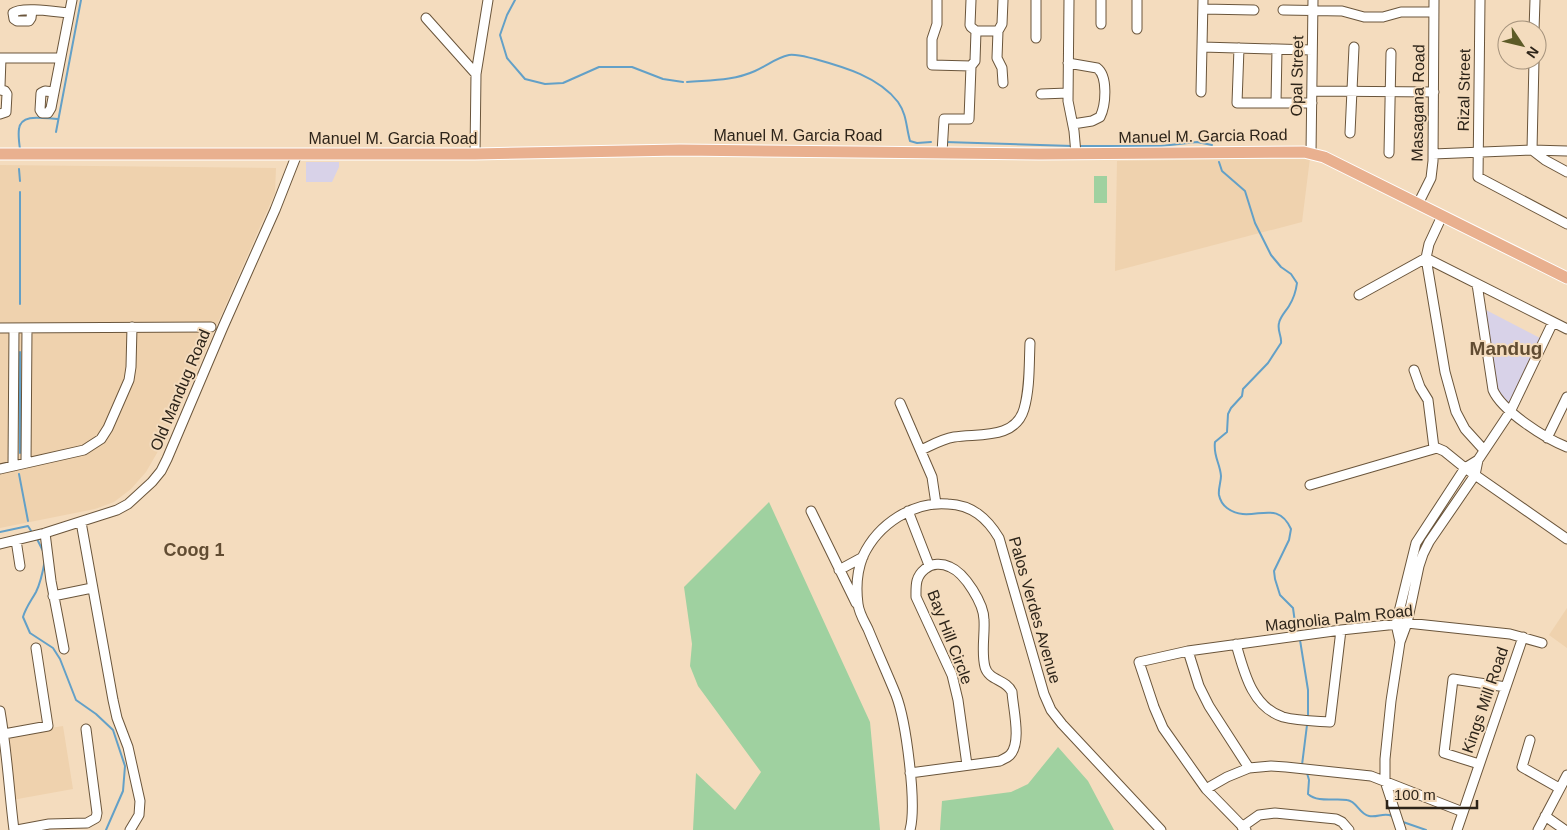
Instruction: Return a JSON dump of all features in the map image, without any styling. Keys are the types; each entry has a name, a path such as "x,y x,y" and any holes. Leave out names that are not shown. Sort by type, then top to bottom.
{"main road":[{"name":"Manuel M. Garcia Road","path":"0,154 475,154 680,150 1076,154 1311,152 1567,278"}],"street":[{"path":"54,92 72,0"},
{"path":"475,154 476,74 488,0"},
{"path":"937,0 937,24 932,39 932,65 971,66"},
{"path":"971,0 971,28 976,31 998,30"},
{"path":"1003,0 1002,24 998,30 997,58 1002,68 1003,83"},
{"path":"1036,0 1036,38"},
{"path":"1069,0 1068,94 1076,154"},
{"path":"1101,0 1101,24"},
{"path":"1137,0 1137,29"},
{"name":"Opal Street","path":"1311,152 1313,0"},
{"name":"Masagana Road","path":"1418,204 1430,178 1433,154 1434,0"},
{"name":"Rizal Street","path":"1480,0 1478,175 1480,179 1567,224"},
{"path":"1534,20 1535,0"},
{"path":"1201,92 1203,5 1254,10"},
{"path":"32,10 69,13"},
{"path":"1283,10 1342,11 1364,17 1383,17 1401,12 1434,12"},
{"path":"426,18 476,74"},
{"path":"942,153 944,119 970,119 971,66 975,61 976,31"},
{"path":"1202,47 1312,50"},
{"path":"1350,133 1354,47"},
{"path":"1239,48 1237,103 1312,103"},
{"path":"1276,103 1277,49"},
{"path":"1389,153 1391,53"},
{"path":"0,114 6,112 7,94 0,88 0,58 60,58"},
{"path":"1068,63 1097,68 1102,75 1104,84 1103,111 1100,117 1092,121 1073,124"},
{"path":"1532,150 1534,70"},
{"path":"1312,91 1434,92"},
{"path":"1041,94 1068,94"},
{"path":"1532,150 1545,160 1567,172"},
{"path":"1433,154 1532,150 1567,151"},
{"name":"Old Mandug Road","path":"0,544 38,535 104,515 128,504 161,471 298,154"},
{"path":"1442,216 1428,244 1426,258 1445,372 1456,412 1465,429 1484,450"},
{"path":"1426,258 1567,328"},
{"path":"1359,294 1426,258"},
{"path":"1477,284 1493,390 1496,397 1510,412 1548,438 1567,447"},
{"path":"1398,829 1385,780 1386,759 1400,642 1407,623 1419,566 1430,542 1475,475 1478,460 1510,412 1553,322"},
{"path":"0,328 212,327"},
{"path":"13,466 14,328"},
{"path":"26,463 27,328"},
{"path":"0,469 84,450 101,439 108,428 129,380 132,328"},
{"path":"921,450 953,437 1001,432 1010,428 1023,411 1030,343"},
{"path":"1414,370 1420,387 1428,400 1434,448"},
{"path":"1548,438 1567,397"},
{"path":"900,403 932,477 936,504"},
{"path":"1310,485 1434,448 1444,451 1465,468 1567,539"},
{"path":"1400,642 1396,624 1413,550 1420,536 1465,468 1478,460"},
{"path":"1448,494 1458,500"},
{"name":"Palos Verdes Avenue","path":"910,830 913,815 910,773 902,713 859,608 858,582 863,556 882,531 895,518 908,510 947,503 968,508 985,518 1000,538 1044,694 1051,710 1161,830"},
{"path":"908,510 930,565"},
{"path":"811,511 838,570 859,608"},
{"path":"81,522 115,711 128,747 140,801 139,816 130,830"},
{"path":"38,535 64,649"},
{"path":"16,540 20,566"},
{"path":"838,570 863,556"},
{"name":"Bay Hill Circle","path":"910,773 994,762 1009,756 1016,744 1012,692 1009,687 990,676 987,672 984,650 984,613 966,578 958,570 940,564 930,565 922,571 918,578 916,597 952,675 958,700 967,765"},
{"path":"53,596 92,588"},
{"name":"Magnolia Palm Road","path":"1206,788 1162,728 1139,662 1188,651 1236,644 1407,623 1495,632 1523,637 1542,643"},
{"path":"1236,644 1248,683 1258,699 1267,708 1275,714 1285,717 1330,722 1341,630"},
{"name":"Kings Mill Road","path":"1457,830 1523,637"},
{"path":"4,734 48,726 36,648"},
{"path":"1188,651 1199,686 1209,706 1249,768"},
{"path":"1479,764 1444,753 1453,679 1506,687"},
{"path":"0,711 4,734 5,798 15,830 48,824 87,823 96,818 97,813 86,729"},
{"path":"1530,740 1522,767 1559,788"},
{"path":"1349,830 1342,822 1336,819 1275,813 1259,816 1244,828 1206,788 1249,768 1286,767 1371,776 1463,812"},
{"path":"1538,830 1567,775"},
{"path":"1545,816 1566,830"}],"shaded area":[{"path":"1310,158 1302,222 1115,271 1117,161"},
{"path":"306,162 339,162 339,167 332,182 306,182"},
{"path":"0,165 276,168 275,193 189,388 146,472 131,489 114,502 95,509 0,528"},
{"path":"1486,310 1542,339 1509,404 1497,390"},
{"path":"1567,608 1567,648 1549,635"},
{"path":"63,726 73,789 12,800 7,735"}],"green space":[{"path":"1094,176 1107,176 1107,203 1094,203"},
{"path":"769,502 870,722 880,830 693,830 696,773 735,810 761,772 698,686 690,666 692,644 684,587"},
{"path":"1058,747 1088,781 1114,830 940,830 942,801 1011,792 1028,784"}],"waterway":[{"path":"56,132 81,0"},
{"path":"515,0 500,35 507,58 525,79 545,84 563,83 599,67 632,67 663,79 683,82"},
{"path":"687,82 738,77 789,55 815,59 860,74 881,86 890,93 901,107 905,116 910,141 917,143 931,142"},
{"path":"20,149 19,129 24,120 29,118 58,119"},
{"path":"945,142 1072,146"},
{"path":"1078,146 1161,146 1197,142 1212,145"},
{"path":"1219,162 1222,171 1245,191 1255,223 1271,255 1281,267 1291,274 1297,283 1292,300 1280,321 1281,343 1268,363 1243,389 1242,396 1228,414 1227,432 1215,442 1221,476 1219,495 1224,505 1236,513 1278,514 1285,519 1291,529 1289,540 1274,571 1280,595 1293,608 1296,630"},
{"path":"19,169 20,181"},
{"path":"20,192 20,304"},
{"path":"20,352 20,453"},
{"path":"19,474 28,521"},
{"path":"0,532 28,526 33,534"},
{"path":"36,537 43,551"},
{"path":"45,560 38,588 23,617 30,633 53,648 60,659 76,700 96,714 113,730 125,766 123,791 106,830"},
{"path":"1300,640 1308,690 1308,715"},
{"path":"1302,765 1307,725"},
{"path":"1307,773 1309,780 1308,794 1312,797 1350,801 1369,816 1392,816"},
{"path":"1403,822 1426,830"}],"district":[{"name":"Mandug","path":"1506,348"},
{"name":"Coog 1","path":"194,550"}]}
